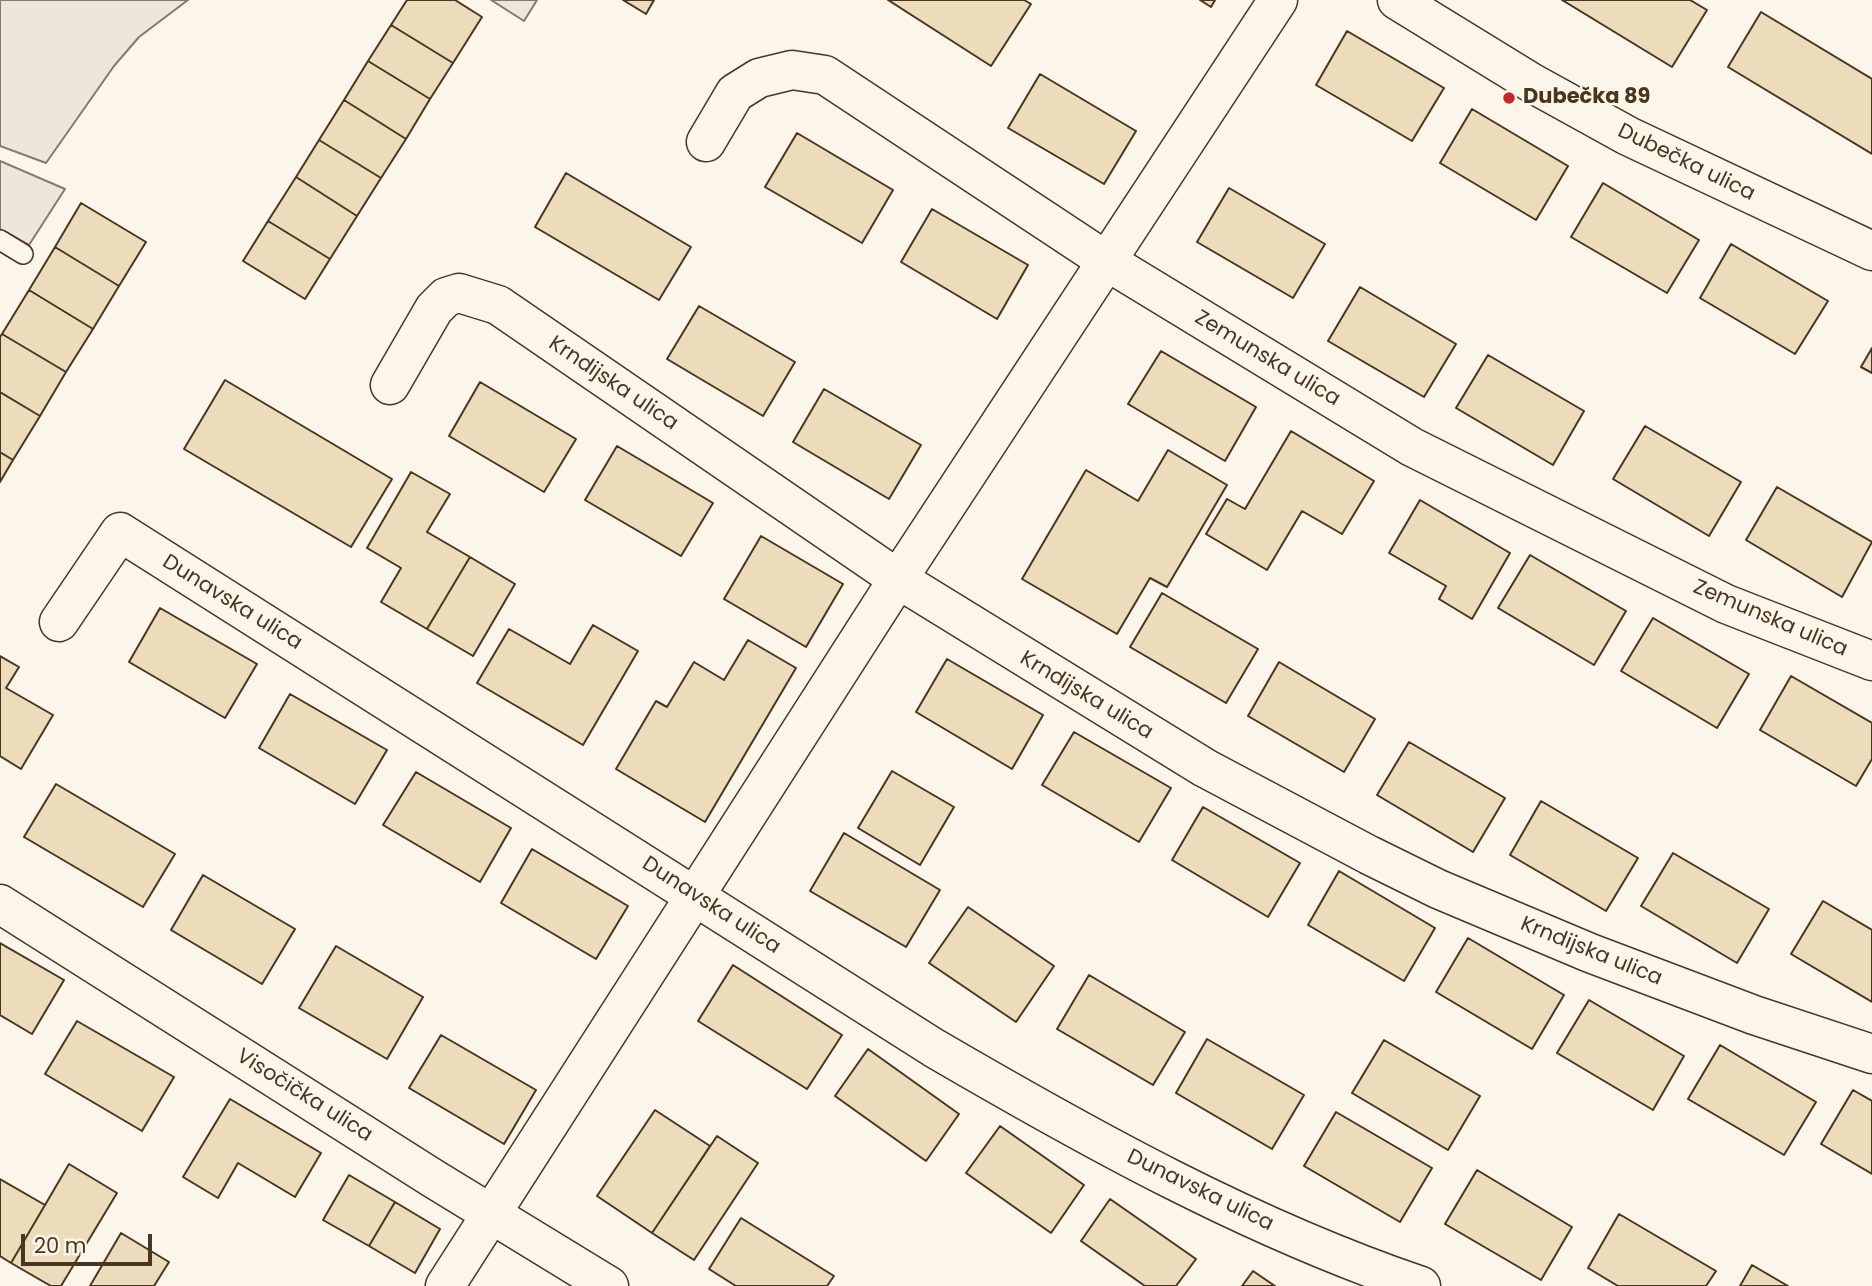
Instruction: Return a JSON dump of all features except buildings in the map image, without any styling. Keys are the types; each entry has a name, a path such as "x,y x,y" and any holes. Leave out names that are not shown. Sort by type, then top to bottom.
{"street":[{"path":"445,1286 697,897 898,579 1278,0"},
{"name":"Dubečka ulica","path":"1397,0 1532,83 1628,136 1872,251"},
{"name":"Zemunska ulica","path":"706,142 735,93 759,78 792,70 825,75 1108,262 1412,447 1726,604 1872,661"},
{"name":"Krndijska ulica","path":"390,385 434,309 446,297 459,293 498,305 898,579 1205,768 1438,889 1590,953 1754,1015 1872,1054"},
{"name":"Dunavska ulica","path":"59,621 120,532 934,1048 1064,1124 1281,1230 1421,1286"},
{"name":"Visočička ulica","path":"0,904 609,1286"}],"lane":[{"path":"0,240 23,254"}],"shaded area":[{"path":"0,0 188,0 139,37 114,66 46,163 0,146"},
{"path":"491,0 537,0 524,21"},
{"path":"0,161 65,189 29,245 0,229"}],"place":[{"name":"Dubečka 89","path":"1509,98"}]}
